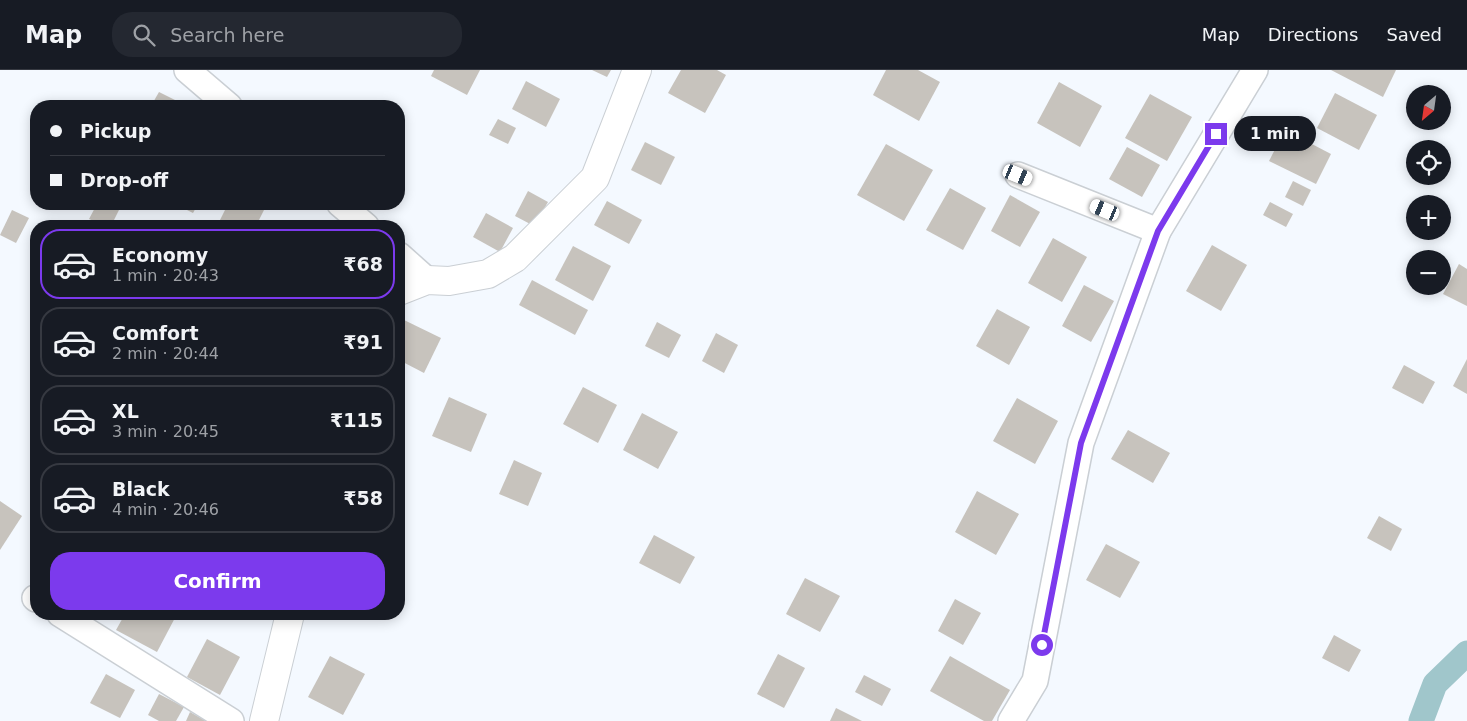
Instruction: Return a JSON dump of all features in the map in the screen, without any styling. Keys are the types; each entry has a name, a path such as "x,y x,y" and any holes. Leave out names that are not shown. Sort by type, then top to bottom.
{"street":[{"path":"187,70 221,100"},
{"path":"405,289 427,280 449,281 488,274 515,258 595,178 637,70"},
{"path":"1011,721 1035,681 1081,443 1158,231 1255,70"},
{"path":"1018,175 1158,231"},
{"path":"347,210 359,220"},
{"path":"405,260 427,280"},
{"path":"70,620 232,721"},
{"path":"264,721 289,620"}],"building":[{"path":"434,70 480,70 467,95 431,76"},
{"path":"592,70 611,70 607,77"},
{"path":"681,70 717,70 726,75 705,113 668,93"},
{"path":"886,70 918,70 940,82 919,121 873,95"},
{"path":"1331,70 1396,70 1383,97"},
{"path":"526,81 560,99 546,127 512,109"},
{"path":"1059,82 1102,106 1080,147 1037,123"},
{"path":"159,92 175,100 154,100"},
{"path":"1335,93 1377,115 1359,150 1317,128"},
{"path":"1150,94 1192,117 1167,161 1125,138"},
{"path":"498,119 516,128 508,144 489,135"},
{"path":"1285,130 1331,154 1316,184 1269,161"},
{"path":"645,142 675,157 661,185 631,170"},
{"path":"886,144 933,170 904,221 857,195"},
{"path":"1127,147 1160,165 1142,197 1109,179"},
{"path":"1293,181 1311,190 1303,206 1285,197"},
{"path":"950,188 986,208 963,250 926,230"},
{"path":"528,191 548,202 534,226 515,216"},
{"path":"1010,195 1040,212 1020,247 991,231"},
{"path":"607,201 642,220 629,244 594,225"},
{"path":"1270,202 1293,214 1286,227 1263,215"},
{"path":"12,210 29,218 16,243 0,235"},
{"path":"94,210 119,210 114,220 89,219"},
{"path":"225,210 264,210 259,220 220,220"},
{"path":"486,213 513,228 500,252 473,237"},
{"path":"1053,238 1087,257 1062,302 1028,283"},
{"path":"1212,245 1247,265 1221,311 1186,291"},
{"path":"573,246 611,266 593,301 555,280"},
{"path":"1459,264 1467,269 1467,306 1445,295 1451,295 1451,279"},
{"path":"532,280 588,310 575,335 519,305"},
{"path":"1084,285 1114,301 1091,342 1062,326"},
{"path":"997,309 1030,327 1009,365 976,346"},
{"path":"405,320 441,338 424,373 405,363"},
{"path":"657,322 681,335 669,358 645,346"},
{"path":"716,333 738,345 724,373 702,361"},
{"path":"1467,359 1467,394 1453,386"},
{"path":"1404,365 1435,382 1423,404 1392,388"},
{"path":"583,387 617,405 598,443 563,424"},
{"path":"449,397 487,414 471,452 432,436"},
{"path":"1017,398 1058,421 1035,464 993,441"},
{"path":"642,413 678,432 658,469 623,450"},
{"path":"1128,430 1170,453 1153,483 1111,459"},
{"path":"514,460 542,473 528,506 499,494"},
{"path":"977,491 1019,514 996,555 955,532"},
{"path":"0,501 22,516 0,550"},
{"path":"1379,516 1402,529 1391,551 1367,538"},
{"path":"654,535 695,557 680,584 639,563"},
{"path":"1106,544 1140,562 1120,598 1086,580"},
{"path":"805,578 840,596 820,632 786,614"},
{"path":"955,599 981,613 963,645 938,631"},
{"path":"122,620 174,620 157,652 116,630"},
{"path":"1334,635 1361,650 1349,672 1322,658"},
{"path":"207,639 240,657 220,695 187,677"},
{"path":"778,654 805,668 784,708 757,694"},
{"path":"330,656 365,674 343,715 308,697"},
{"path":"950,656 1010,690 992,721 984,721 930,691"},
{"path":"106,674 135,690 120,718 90,703"},
{"path":"864,675 891,689 882,706 855,692"},
{"path":"159,694 184,707 176,721 159,721 148,715"},
{"path":"836,708 862,721 830,721"},
{"path":"190,712 206,721 186,721"}],"waterway":[{"path":"1421,721 1435,684 1467,653"}],"route":[{"path":"1042,645 1081,443 1158,231 1216,134"}]}
